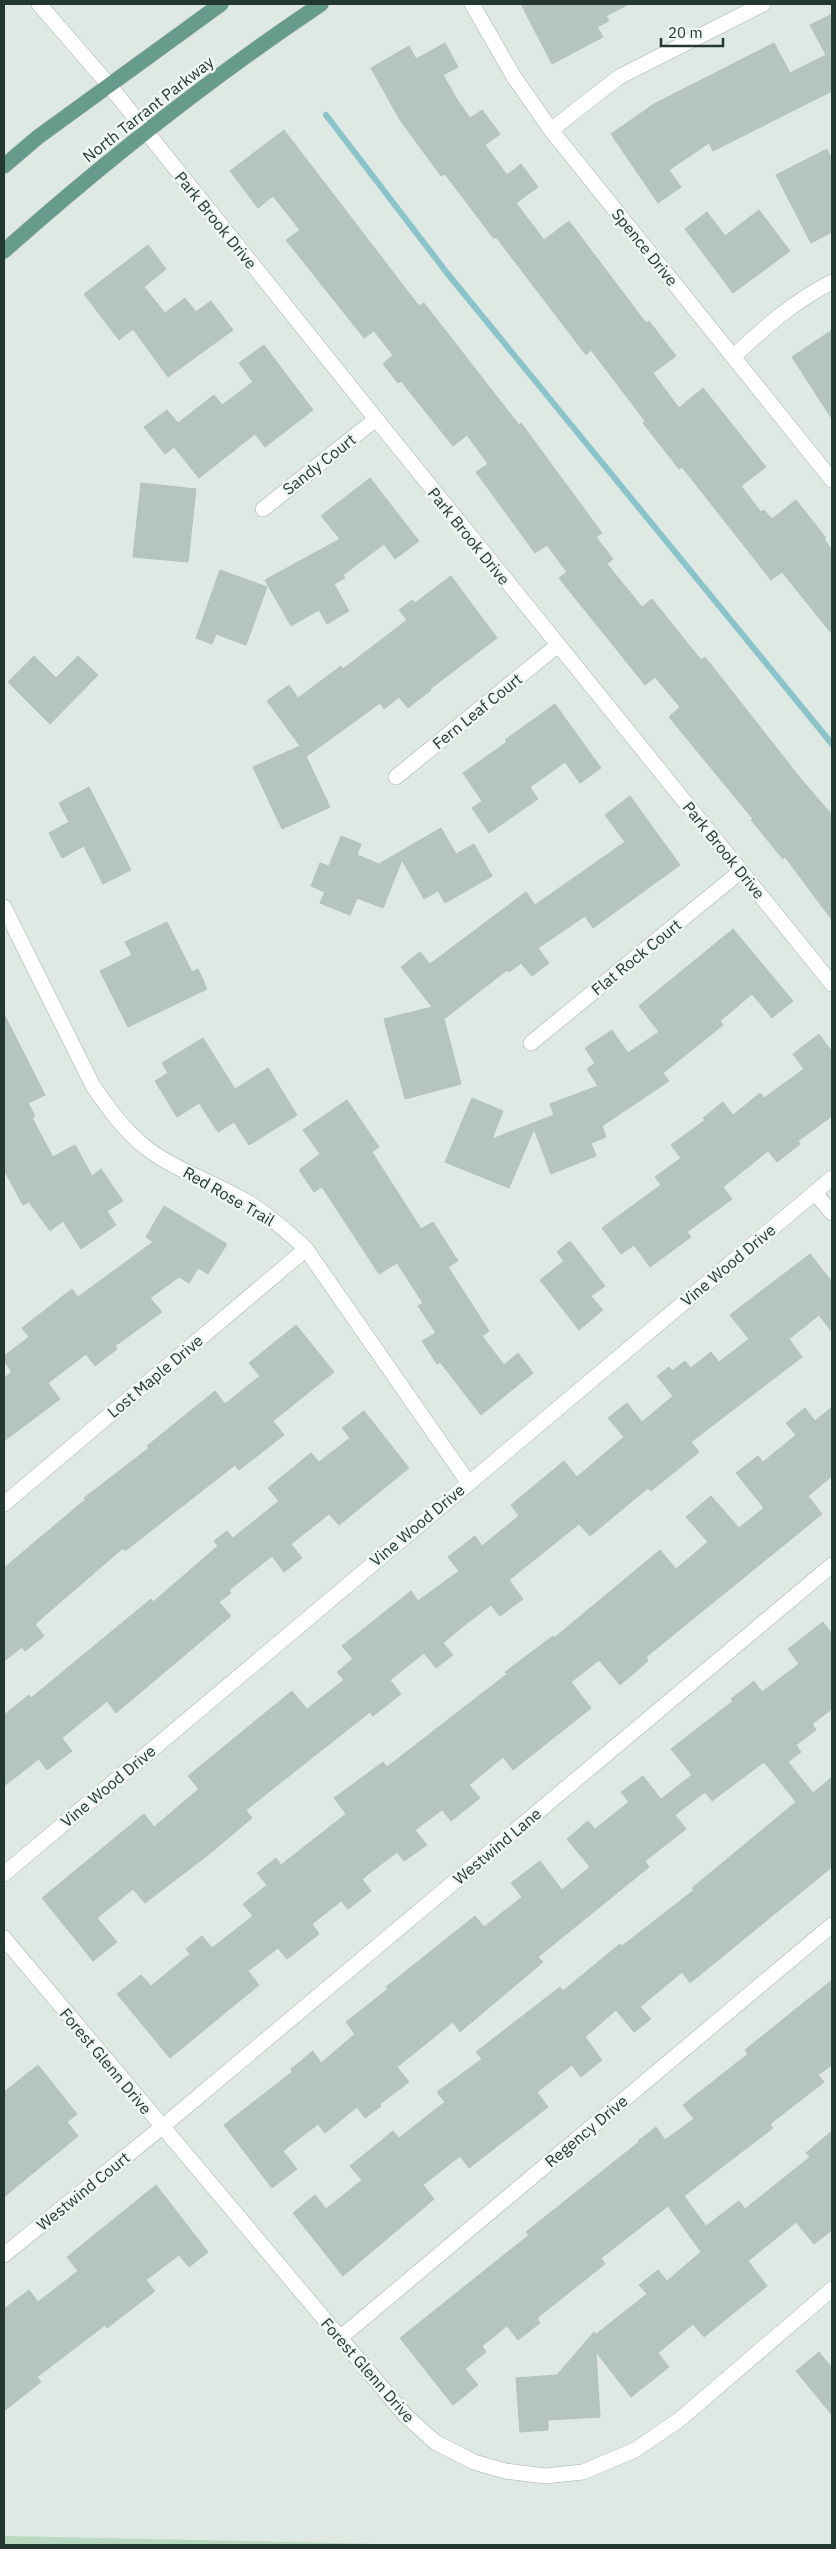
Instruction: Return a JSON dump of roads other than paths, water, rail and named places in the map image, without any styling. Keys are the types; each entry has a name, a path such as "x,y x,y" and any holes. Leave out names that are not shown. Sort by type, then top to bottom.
{"main road":[{"path":"4,166 38,137 221,4"},
{"name":"North Tarrant Parkway","path":"4,251 56,205 146,132 260,45 321,4"}],"street":[{"name":"Park Brook Drive","path":"39,4 109,85 832,984"},
{"name":"Spence Drive","path":"472,4 514,76 551,130 832,480"},
{"path":"551,130 619,78 763,4"},
{"path":"733,356 784,311 809,294 832,282"},
{"name":"Sandy Court","path":"263,509 376,419"},
{"name":"Fern Leaf Court","path":"396,777 558,645"},
{"name":"Flat Rock Court","path":"531,1043 741,871"},
{"name":"Red Rose Trail","path":"4,907 93,1086 126,1130 154,1152 194,1176 249,1203 279,1224 306,1249 468,1482"},
{"name":"Vine Wood Drive","path":"4,1874 468,1482 832,1178"},
{"path":"815,1193 832,1213"},
{"name":"Lost Maple Drive","path":"4,1504 306,1249"},
{"name":"Westwind Lane","path":"162,2127 832,1565"},
{"name":"Regency Drive","path":"340,2338 832,1925"},
{"name":"Forest Glenn Drive","path":"4,1938 405,2415 435,2442 474,2462 505,2471 545,2476 583,2472 635,2450 679,2420 832,2289"},
{"name":"Westwind Court","path":"4,2255 162,2127"}],"waterway":[{"path":"326,115 447,273 832,744"}]}
